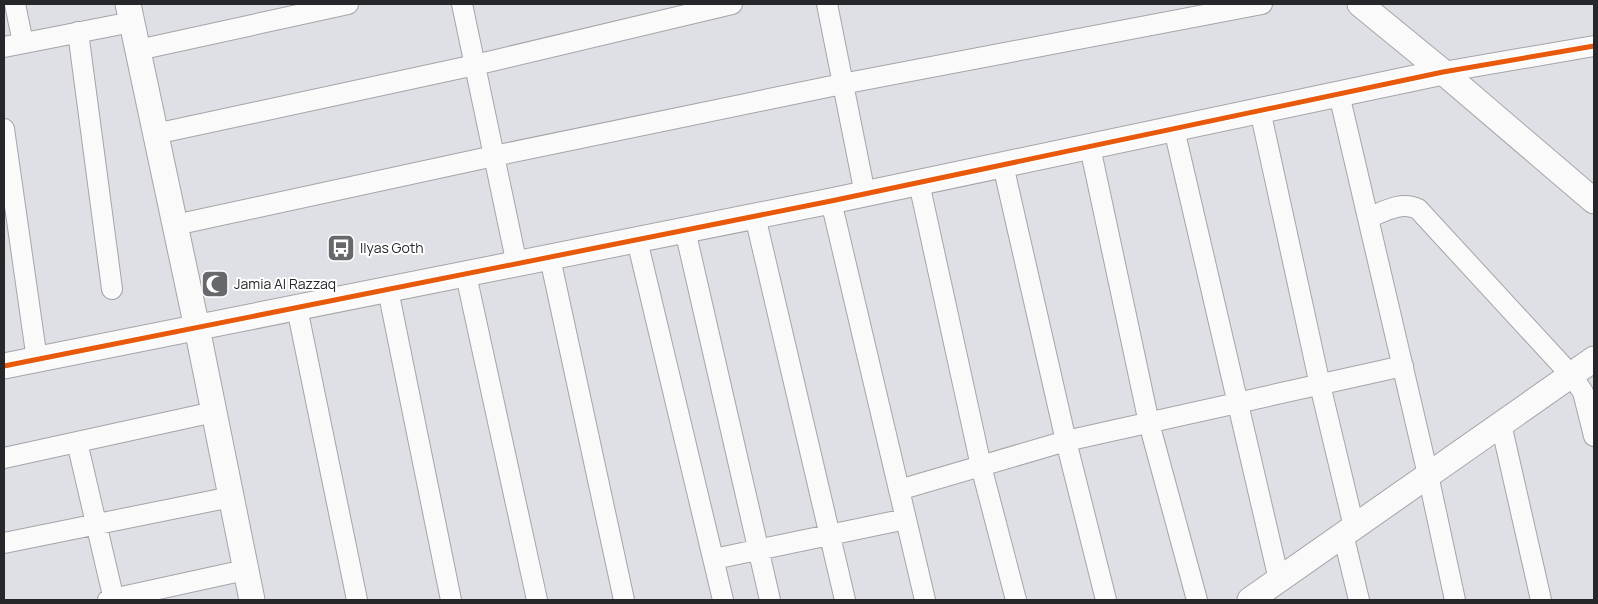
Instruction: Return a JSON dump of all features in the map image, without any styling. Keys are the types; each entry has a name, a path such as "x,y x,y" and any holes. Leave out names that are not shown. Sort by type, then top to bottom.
{"street":[{"path":"15,4 23,43"},
{"path":"138,50 348,4"},
{"path":"462,4 517,265"},
{"path":"155,134 475,65 732,4"},
{"path":"827,4 865,194"},
{"path":"175,225 494,156 842,84 1262,4"},
{"path":"1360,4 1594,201"},
{"path":"4,47 78,32 130,13 252,600"},
{"path":"78,32 112,289"},
{"path":"4,366 831,201 1443,72 1594,46"},
{"path":"1339,94 1428,475 1455,600"},
{"path":"1260,110 1320,385 1349,531 1359,600"},
{"path":"4,129 37,360"},
{"path":"1174,129 1237,403 1266,592 1349,531 1594,359"},
{"path":"1090,147 1149,422 1197,600"},
{"path":"1003,165 1066,441 1106,600"},
{"path":"919,183 980,466 1016,600"},
{"path":"831,201 926,600"},
{"path":"1368,218 1401,205 1410,205 1418,209 1571,375 1583,392 1594,436"},
{"path":"755,216 845,600"},
{"path":"685,230 770,600"},
{"path":"638,240 723,600"},
{"path":"550,258 624,600"},
{"path":"466,275 537,600"},
{"path":"388,290 451,600"},
{"path":"298,308 357,600"},
{"path":"900,490 1066,441 1403,366"},
{"path":"4,458 214,412"},
{"path":"1501,424 1541,600"},
{"path":"77,442 112,600 246,570"},
{"path":"4,543 231,497"},
{"path":"714,559 906,519"}],"cycle path":[{"path":"4,366 831,201 1443,72 1594,46"}],"place":[{"name":"Ilyas Goth","path":"341,248"},
{"name":"Jamia Al Razzaq","path":"215,284"}]}
